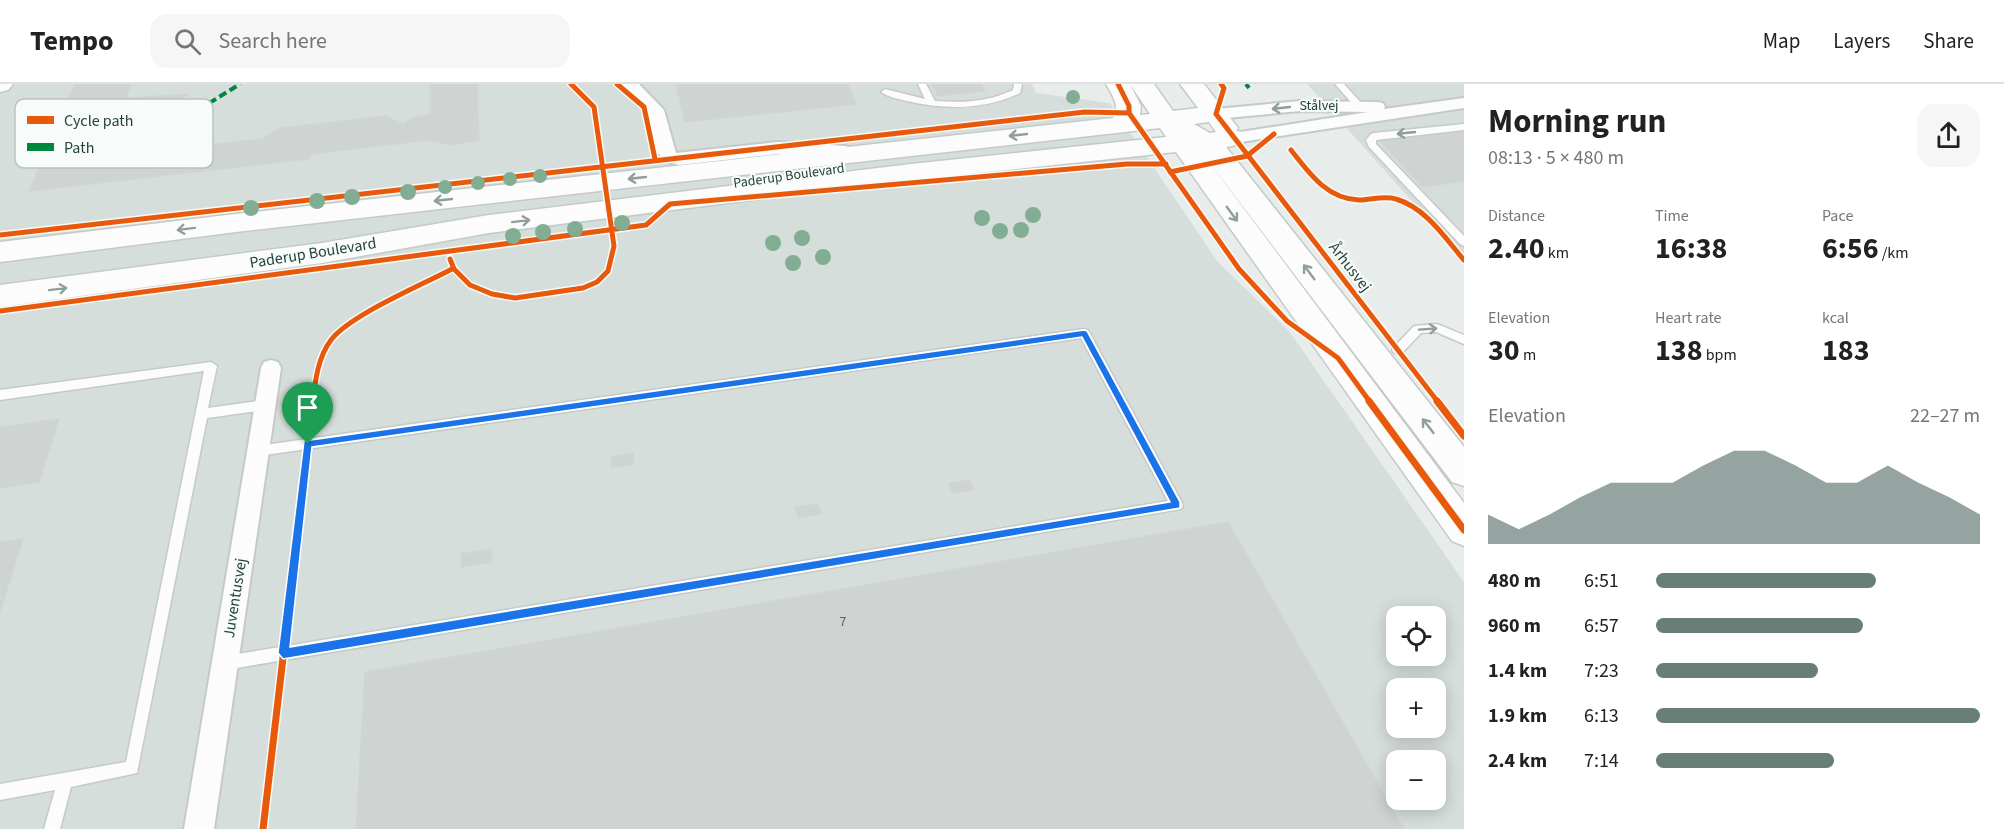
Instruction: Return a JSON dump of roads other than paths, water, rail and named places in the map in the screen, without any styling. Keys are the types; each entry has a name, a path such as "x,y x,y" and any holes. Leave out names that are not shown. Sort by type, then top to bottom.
{"street":[{"path":"630,84 656,110 665,150 670,157 679,159 777,148 857,153"},
{"path":"1118,84 1129,106 1129,113 1121,124"},
{"name":"Århusvej","path":"1142,84 1206,129 1398,350 1464,436"},
{"path":"1171,84 1206,129 1235,175 1464,472"},
{"name":"Århusvej","path":"1192,84 1206,129 1210,183 1464,530"},
{"name":"Stålvej","path":"1206,129 1319,128 1424,107 1464,103"},
{"name":"Stålvej","path":"1206,129 1300,106 1424,107"},
{"name":"Paderup Boulevard","path":"0,252 1121,124 1206,129"},
{"name":"Paderup Boulevard","path":"0,296 266,261 489,224 670,204 1206,129"},
{"path":"670,204 1149,163 1183,169 1210,183"},
{"name":"Juventusvej","path":"199,829 271,368"}],"lane":[{"path":"922,84 932,104"},
{"path":"885,92 910,101 945,106 1004,99 1017,91 1018,84"},
{"path":"1339,84 1360,106"},
{"path":"1464,127 1374,136 1371,140 1372,145 1464,242"},
{"path":"1398,350 1418,329 1437,328 1464,340"},
{"path":"225,663 1177,505 1084,333 258,451"},
{"path":"0,395 211,366 132,768 0,792"},
{"path":"202,414 265,405"},
{"path":"52,829 65,780"}]}
